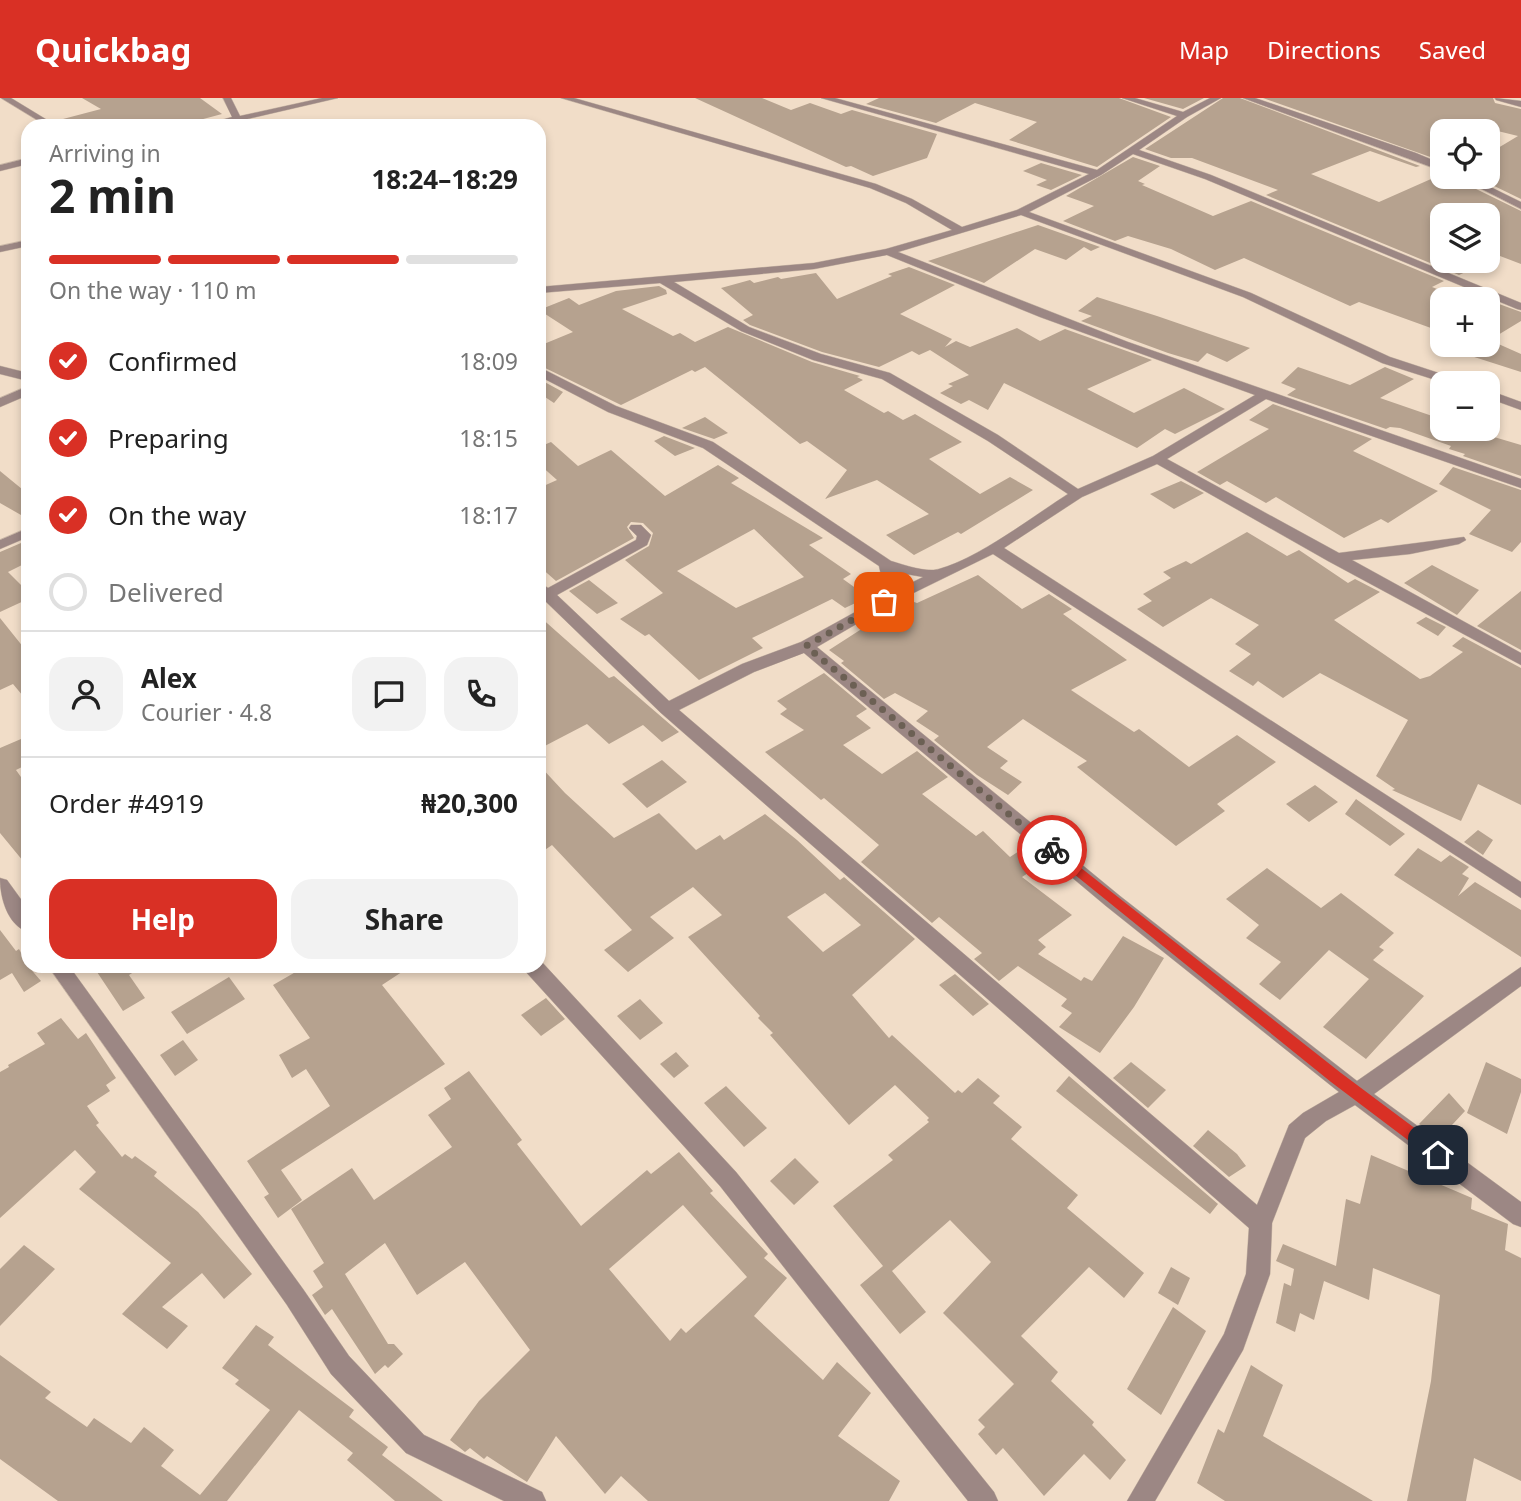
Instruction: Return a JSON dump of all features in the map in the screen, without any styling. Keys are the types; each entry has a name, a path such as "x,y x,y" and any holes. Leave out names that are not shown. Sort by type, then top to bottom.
{"street":[{"path":"5,98 40,119"},
{"path":"227,98 237,119"},
{"path":"254,119 334,98"},
{"path":"565,98 873,187 909,201 962,230"},
{"path":"825,98 1098,173"},
{"path":"1126,98 1184,115"},
{"path":"546,289 814,266 888,252 1021,212 1098,173 1184,115 1217,98"},
{"path":"1247,98 1430,162"},
{"path":"1499,98 1521,104"},
{"path":"1134,151 1208,177 1521,307"},
{"path":"0,168 21,164"},
{"path":"1487,189 1521,206"},
{"path":"1021,212 1247,295 1386,360 1430,374"},
{"path":"0,249 21,244"},
{"path":"888,252 1265,395 1384,434 1521,484"},
{"path":"659,278 746,329 817,357 886,376 993,438 1077,494"},
{"path":"0,370 21,375"},
{"path":"546,375 612,409 708,445 886,564 940,575"},
{"path":"0,403 21,393"},
{"path":"667,709 748,668 806,646 884,602 994,548 1077,494 1158,459 1265,395"},
{"path":"1500,398 1521,405"},
{"path":"1158,459 1521,660"},
{"path":"546,589 642,542 644,535 636,528"},
{"path":"0,545 21,535"},
{"path":"1333,558 1410,550 1459,540"},
{"path":"994,548 1521,891"},
{"path":"884,602 888,575 886,564"},
{"path":"546,593 667,709 1261,1223"},
{"path":"806,646 1113,901 1356,1093 1521,1216"},
{"path":"0,885 21,914"},
{"path":"63,973 295,1297 340,1365 415,1444 533,1501"},
{"path":"539,973 728,1179 985,1501"},
{"path":"1140,1501 1234,1341 1258,1274 1261,1223 1297,1132 1306,1122 1356,1093 1468,1017 1521,975"}],"building":[{"path":"82,98 200,98 222,114 203,119 63,119 101,109"},
{"path":"695,98 762,98 791,110 810,103 841,114 852,110 937,134 927,158 873,176 851,166 846,167"},
{"path":"879,98 1119,98 1171,117 1097,167 1009,140 1037,122 975,103 936,123 866,104"},
{"path":"1144,98 1204,98 1183,109"},
{"path":"1223,98 1240,98 1420,166 1416,167 1370,151 1311,174 1379,202 1430,179 1430,189 1476,189 1521,211 1521,264 1500,256 1500,203 1430,203 1430,263 1266,195 1278,190 1192,158 1171,158 1145,149"},
{"path":"1263,98 1493,98 1495,103 1521,109 1521,199 1500,189 1500,147 1518,136 1500,132 1500,119 1430,119 1430,157"},
{"path":"1133,157 1160,166 1138,181 1145,184 1142,185 1213,216 1251,201 1444,281 1430,287 1430,328 1359,302 1350,306 1244,258 1215,270 1171,249 1128,236 1115,241 1063,221 1094,206 1066,196"},
{"path":"1041,163 1082,175 1051,190 1036,185 1047,180 1023,171"},
{"path":"1038,225 1100,247 1091,251 1084,247 1066,260 1035,249 984,283 928,261"},
{"path":"909,267 955,285 900,314 952,339 945,347 956,341 970,347 1017,328 1040,341 1065,329 1152,360 1087,389 1134,413 1184,388 1225,409 1175,434 1165,429 1137,448 1004,383 988,410 969,400 961,404 940,393 953,386 948,384 969,375 930,350 919,355 912,351 879,367 822,352 750,325 743,320 753,315 721,288 750,280 754,283 778,277 781,279 816,273 837,299 892,276 888,274"},
{"path":"659,286 666,290 667,294 622,309 673,336 680,333 695,342 728,327 812,362 860,376 857,377 863,380 844,390 884,413 888,411 903,420 915,414 962,442 929,459 980,494 1010,477 1033,490 961,534 958,532 914,555 886,535 929,514 877,480 825,499 847,470 807,441 800,444 705,367 695,372 692,370 621,405 546,368 546,343 573,332 546,315 546,307 569,298 579,305 616,291"},
{"path":"1097,297 1250,348 1227,362 1207,353 1198,362 1168,353 1081,321 1092,316 1078,311"},
{"path":"1500,304 1521,312 1521,321 1500,334"},
{"path":"1500,345 1521,354 1521,372 1474,357 1500,357"},
{"path":"1298,367 1350,385 1385,367 1414,379 1380,398 1430,415 1430,439 1400,428 1386,429 1287,395 1296,389 1281,383"},
{"path":"546,383 563,392 554,403 546,398"},
{"path":"1273,404 1372,439 1353,451 1438,491 1388,523 1381,519 1344,538 1276,497 1266,503 1227,481 1220,485 1197,472 1269,429 1249,420"},
{"path":"705,417 728,433 714,439 682,428"},
{"path":"664,436 695,448 675,456 654,441"},
{"path":"1500,439 1521,445 1521,476 1463,456 1465,454 1449,449 1451,446 1437,441 1500,441"},
{"path":"551,442 578,466 611,450 665,496 718,465 739,478 731,483 823,538 809,545 851,574 843,579 868,597 845,608 832,599 752,638 763,648 699,680 649,634 645,636 620,619 663,593 625,560 649,546 653,533 643,523 631,522 627,527 634,538 556,581 546,572 546,485 557,480 546,470 546,444","holes":["754,529 804,577 736,608 677,571"]},
{"path":"1453,467 1521,490 1521,542 1512,552 1469,534 1491,510 1439,484"},
{"path":"0,471 21,488 21,515 0,503"},
{"path":"1181,481 1204,493 1174,509 1150,494"},
{"path":"1247,532 1287,556 1299,550 1348,583 1355,579 1380,592 1334,620 1420,679 1430,676 1463,652 1452,646 1463,637 1521,668 1521,805 1478,784 1461,821 1392,790 1395,789 1376,776 1408,720 1320,673 1283,698 1258,681 1253,686 1229,671 1251,654 1235,644 1259,625 1211,598 1163,627 1137,609 1152,601 1143,594 1171,578 1163,572 1186,561 1191,564"},
{"path":"21,543 21,566 8,572 21,585 21,602 0,612 0,552"},
{"path":"1432,565 1479,590 1457,615 1404,583"},
{"path":"978,575 1022,609 1049,594 1072,609 1063,614 1127,660 1071,690 1134,732 1139,729 1189,767 1237,735 1276,762 1217,804 1225,811 1176,846 1077,767 1087,761 1023,719 987,747 1008,761 1000,768 1022,782 1008,795 977,775 934,740 939,736 916,721 928,711 895,693 884,699 829,650 888,612 894,616 914,602"},
{"path":"589,580 618,603 597,614 569,591"},
{"path":"1521,591 1521,650 1477,626"},
{"path":"1426,617 1446,627 1438,636 1416,623"},
{"path":"0,618 21,644 21,694 13,684 0,690"},
{"path":"546,622 609,678 614,676 679,732 662,742 643,725 609,744 587,724 546,745"},
{"path":"824,673 867,709 856,716 871,728 843,745 882,774 917,751 948,777 922,794 976,836 983,831 1010,857 1019,851 1037,867 1022,877 1072,915 1038,940 1046,947 1038,954 1081,981 1084,977 1092,981 1123,936 1164,958 1134,1007 1100,1053 1059,1027 1072,1013 1061,1006 1067,999 1018,966 999,981 974,959 982,953 939,917 932,923 861,862 879,845 765,752 804,730 780,714 787,709 777,701"},
{"path":"21,739 21,768 16,770 21,777 21,858 0,833 0,748"},
{"path":"662,760 687,782 647,808 622,784"},
{"path":"546,773 614,838 659,813 696,850 720,835 724,840 765,814 840,880 844,877 915,939 852,995 889,1038 892,1035 955,1093 958,1090 962,1093 978,1078 1000,1096 993,1103 1022,1127 1011,1139 1078,1195 1067,1208 1144,1273 1124,1298 1089,1267 1021,1336 1058,1372 1051,1381 1094,1422 1092,1425 1126,1460 1110,1480 1084,1454 1044,1496 1003,1448 996,1455 978,1434 985,1427 978,1420 1014,1384 943,1313 991,1262 950,1220 892,1271 926,1312 900,1334 860,1285 883,1266 833,1206 893,1160 888,1155 929,1122 929,1118 895,1085 849,1125 770,1035 773,1033 758,1018 760,1016 688,937 722,915 693,887 650,917 674,938 628,972 604,950 632,930 552,845 546,849","holes":["825,893 861,925 823,952 787,917"]},
{"path":"1315,785 1338,802 1309,822 1286,804"},
{"path":"1356,799 1405,834 1390,846 1345,814"},
{"path":"1478,830 1493,840 1483,855 1464,842"},
{"path":"1418,848 1441,862 1450,855 1469,867 1462,874 1469,878 1458,896 1475,882 1521,910 1521,957 1394,875"},
{"path":"1267,868 1321,908 1341,893 1394,933 1379,947 1384,950 1373,960 1424,996 1366,1059 1323,1027 1369,979 1329,950 1280,1000 1259,984 1281,962 1246,938 1259,925 1226,899"},
{"path":"0,930 16,951 19,949 21,953 21,973 34,973 41,981 24,992 12,973 0,980"},
{"path":"98,973 132,973 129,975 145,998 123,1011"},
{"path":"294,973 400,973 382,985 445,1064 281,1170 302,1200 278,1218 264,1197 269,1194 247,1161 330,1106 306,1069 292,1078 279,1055 310,1038 273,985"},
{"path":"955,974 989,1004 973,1016 939,985"},
{"path":"229,977 245,999 187,1034 171,1012"},
{"path":"546,998 565,1019 541,1036 521,1015"},
{"path":"640,999 663,1023 640,1040 617,1016"},
{"path":"61,1018 78,1039 86,1033 116,1078 106,1085 110,1091 87,1106 99,1123 96,1125 122,1157 125,1154 132,1159 135,1156 157,1172 154,1176 198,1212 252,1274 224,1299 202,1273 162,1307 188,1326 167,1349 122,1314 171,1263 79,1189 96,1172 75,1150 0,1218 0,1072 45,1044 37,1033"},
{"path":"183,1040 198,1060 175,1076 160,1055"},
{"path":"676,1052 689,1066 674,1078 660,1064"},
{"path":"1131,1062 1166,1090 1148,1108 1113,1078"},
{"path":"1486,1062 1521,1079 1521,1092 1507,1134 1467,1113"},
{"path":"469,1071 522,1140 517,1144 581,1226 647,1170 651,1174 679,1152 713,1191 710,1193 768,1254 764,1258 787,1278 754,1316 823,1380 837,1362 871,1393 838,1436 900,1481 889,1501 648,1501 621,1476 605,1494 556,1436 527,1482 487,1456 484,1459 470,1448 465,1452 450,1440 479,1401 530,1350 465,1262 417,1295 385,1243 345,1274 388,1344 394,1344 403,1354 388,1368 385,1365 375,1374 332,1309 325,1315 312,1295 323,1287 313,1271 324,1263 291,1209 352,1168 374,1200 452,1147 428,1115 451,1099 444,1088","holes":["683,1205 747,1277 686,1333 681,1328 670,1341 609,1269"]},
{"path":"1069,1076 1218,1204 1210,1214 1056,1091"},
{"path":"726,1086 767,1128 744,1147 704,1103"},
{"path":"1449,1093 1465,1111 1439,1139 1419,1124"},
{"path":"1208,1130 1237,1154 1246,1166 1229,1177 1193,1146"},
{"path":"1371,1155 1472,1198 1471,1209 1508,1224 1505,1250 1521,1258 1521,1481 1474,1458 1466,1501 1407,1501 1431,1381 1440,1295 1373,1268 1369,1300 1324,1281 1314,1320 1300,1313 1295,1332 1276,1323 1284,1283 1291,1286 1294,1269 1276,1261 1283,1244 1336,1266 1346,1199 1360,1204"},
{"path":"795,1158 819,1182 794,1205 770,1181"},
{"path":"24,1245 55,1269 0,1326 0,1269"},
{"path":"1171,1267 1190,1278 1178,1305 1158,1293"},
{"path":"1173,1307 1206,1331 1161,1415 1127,1389"},
{"path":"256,1325 274,1337 268,1345 354,1410 349,1417 388,1447 382,1455 443,1501 395,1501 347,1460 353,1453 299,1410 227,1501 58,1501 0,1459 0,1355 51,1392 45,1398 87,1427 94,1418 131,1443 144,1427 174,1450 161,1466 200,1495 270,1410 235,1384 239,1380 222,1368"},
{"path":"1251,1365 1283,1385 1263,1436 1373,1501 1225,1501 1197,1483 1218,1429 1224,1433"}],"way so far":[{"path":"884,602 806,646 1052,850"}],"route":[{"path":"1052,850 1113,901 1438,1155"}]}
